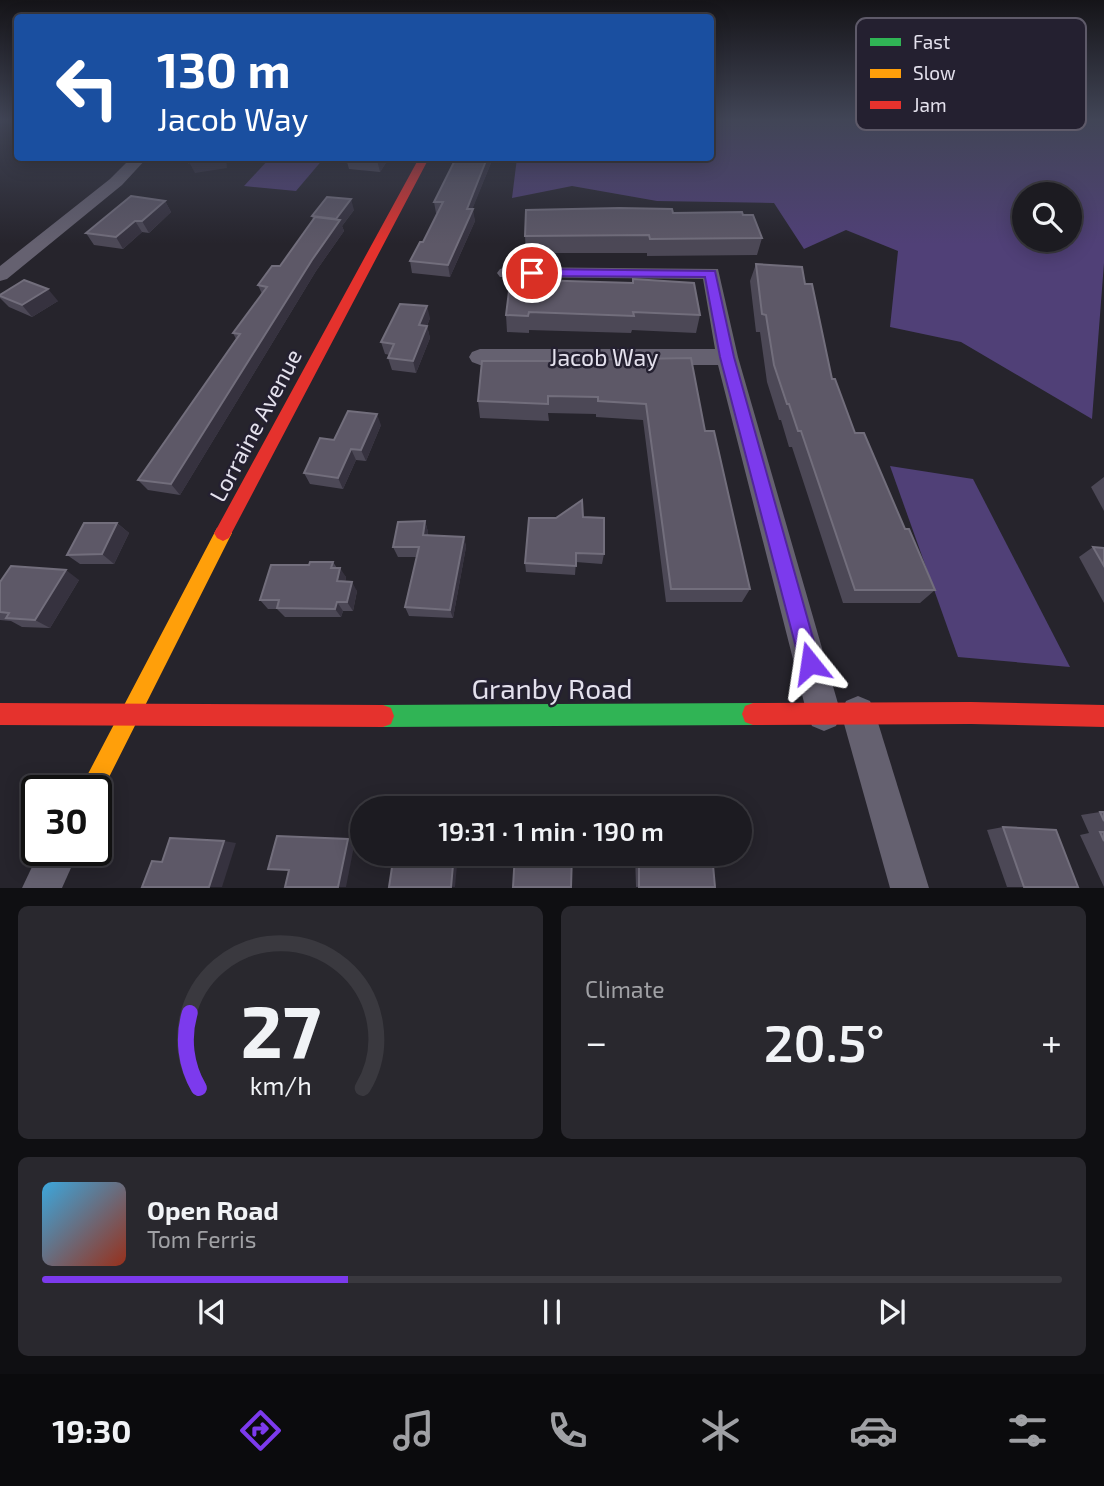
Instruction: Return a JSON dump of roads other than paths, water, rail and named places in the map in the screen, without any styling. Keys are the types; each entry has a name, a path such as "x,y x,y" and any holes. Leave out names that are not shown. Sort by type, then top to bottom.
{"street":[{"path":"0,275 116,182 136,161"},
{"name":"Lorraine Avenue","path":"98,775 165,640 422,161"},
{"path":"507,273 711,273 727,357 841,713 910,887"},
{"name":"Jacob Way","path":"480,357 727,357"},
{"name":"Granby Road","path":"0,714 310,716 841,713 1104,716"},
{"path":"41,887 52,866"}]}
